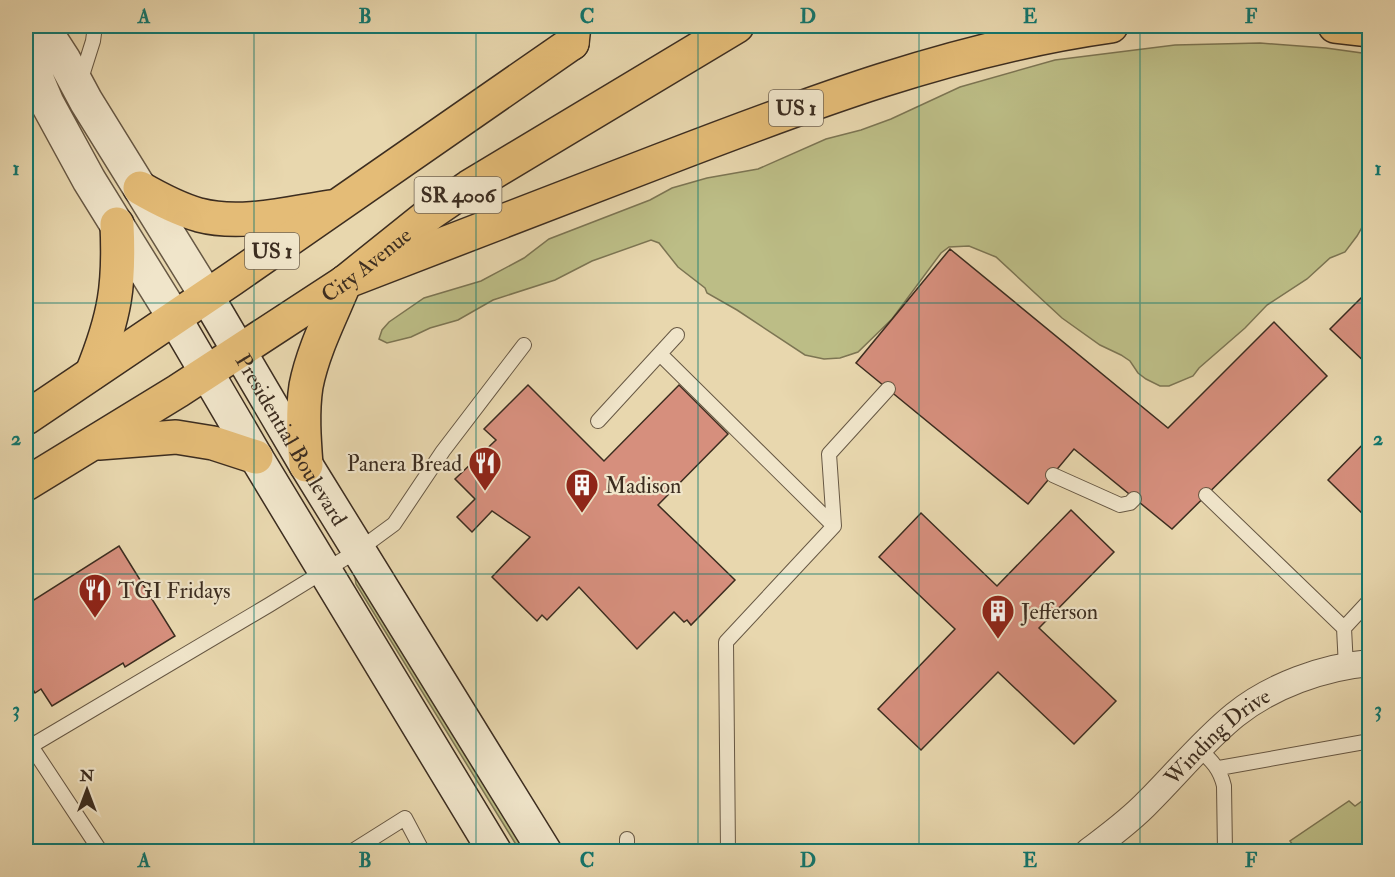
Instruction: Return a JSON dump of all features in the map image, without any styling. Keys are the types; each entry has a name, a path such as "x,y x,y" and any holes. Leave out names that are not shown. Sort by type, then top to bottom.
{"highway":[{"name":"City Avenue","path":"26,484 205,373 345,282 431,213 469,187 736,26"},
{"name":"US 1","path":"345,282 779,114 857,87 1008,44 1111,26"},
{"path":"1335,26 1370,30"},
{"name":"US 1","path":"26,418 338,206 573,34"},
{"path":"140,188 181,208 202,215 226,218 251,218 338,206"},
{"path":"92,373 109,328 116,300 117,224"},
{"path":"306,465 304,422 306,386 317,348 345,282"},
{"path":"91,444 176,437 213,443 256,457"}],"main road":[{"name":"Presidential Boulevard","path":"30,26 34,72 66,140 495,852"},
{"name":"Presidential Boulevard","path":"42,26 206,295 306,465 360,549 545,852"},
{"path":"464,800 483,852"}],"street":[{"name":"Winding Drive","path":"1088,852 1146,804 1229,720 1255,701 1295,682 1358,665"}],"lane":[{"path":"78,86 93,41 95,26"},
{"path":"598,421 677,334"},
{"path":"101,852 30,749 360,549 399,518 442,451 524,345"},
{"path":"660,354 834,526"},
{"path":"728,852 726,642 834,526 829,454 888,390"},
{"path":"1053,474 1120,505 1130,503 1134,499"},
{"path":"1206,495 1344,628 1358,665"},
{"path":"1344,628 1370,600"},
{"path":"1219,768 1370,741"},
{"path":"1199,749 1219,768 1224,786 1225,852"},
{"path":"351,852 405,818 423,852"}],"green space":[{"path":"1260,43 1369,54 1369,215 1345,252 1330,258 1307,279 1267,305 1193,376 1169,386 1160,386 1146,379 1138,373 1130,361 1100,345 1062,318 996,257 969,246 949,247 941,253 892,319 858,352 840,358 824,359 805,355 707,293 705,288 678,267 659,243 651,240 592,261 555,280 493,300 458,320 387,343 379,339 382,330 389,322 424,298 481,281 524,258 549,239 650,200 672,188 707,178 758,169 826,139 891,119 960,87 1055,60 1175,45"},
{"path":"357,575 533,851 520,851 356,584"},
{"path":"1369,796 1369,851 1297,851 1290,841 1349,801 1355,806"}],"building":[{"path":"950,249 1168,428 1274,322 1327,376 1172,529 1074,449 1028,504 856,363"},
{"path":"1370,289 1370,367 1330,329"},
{"name":"Madison","path":"528,385 604,461 679,385 728,434 658,505 735,580 691,625 687,620 684,622 674,612 637,649 579,587 547,620 542,615 537,621 492,577 530,537 492,511 472,532 457,517 475,499 455,479 496,440 484,429"},
{"path":"1370,437 1370,517 1368,519 1328,480"},
{"name":"Jefferson","path":"1071,510 1114,552 1039,628 1116,701 1074,744 998,672 921,750 878,709 955,629 879,557 921,513 997,586"},
{"name":"TGI Fridays","path":"119,546 175,636 125,667 123,663 52,706 41,689 35,693 26,678 26,602 33,598 34,600"}],"place":[{"name":"Panera Bread","path":"485,492"},
{"name":"Madison","path":"582,514"},
{"name":"TGI Fridays","path":"95,619"},
{"name":"Jefferson","path":"998,640"}]}
